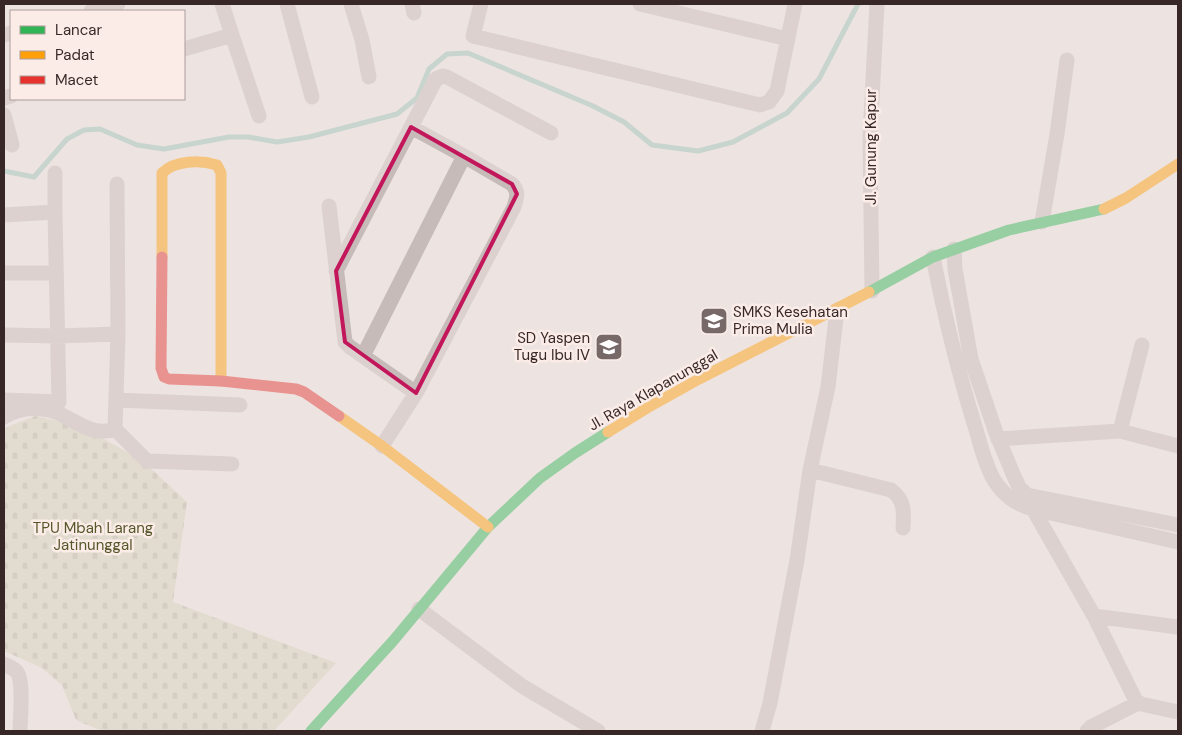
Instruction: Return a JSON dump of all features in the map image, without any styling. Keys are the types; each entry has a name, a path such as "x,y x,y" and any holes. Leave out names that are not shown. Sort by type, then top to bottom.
{"street":[{"path":"95,10 118,4"},
{"path":"222,4 259,116"},
{"path":"286,4 312,97"},
{"path":"351,4 362,40 369,77"},
{"path":"481,4 473,36 760,105 769,102 778,91 795,4"},
{"path":"640,4 788,39"},
{"name":"Jl. Gunung Kapur","path":"872,291 870,126 876,4"},
{"path":"185,49 232,35"},
{"path":"1042,222 1068,60"},
{"path":"336,270 436,79 443,76 551,133"},
{"path":"4,115 12,145"},
{"path":"382,446 416,393 514,206 517,194 512,184 411,127"},
{"path":"363,356 464,156"},
{"path":"221,381 220,167 217,164 187,163 169,166 162,173 161,373 164,377 169,379 221,381 296,389 304,392 382,446 488,527"},
{"name":"Jl. Raya Klapanunggal","path":"310,731 361,678 488,527 540,478 583,448 656,403 837,310 932,257 1009,230 1112,206 1178,164"},
{"path":"55,173 58,408"},
{"path":"117,184 118,334 115,429 147,461 232,464"},
{"path":"329,206 345,342 416,393"},
{"path":"4,215 55,212"},
{"path":"954,250 955,269 971,359 998,439 1019,487 1030,502 1094,616 1138,703"},
{"path":"932,257 946,323 984,457 995,481 1010,499 1017,504 1030,502 1178,525"},
{"path":"4,273 56,273"},
{"path":"762,731 770,703 795,570 810,470 828,387 837,310"},
{"path":"4,335 118,334"},
{"path":"1120,431 1142,345"},
{"path":"4,400 58,408 94,431 105,433 115,429"},
{"path":"117,400 240,405"},
{"path":"4,417 13,411 22,409 58,408"},
{"path":"998,439 1120,431 1178,446"},
{"path":"810,470 891,490 904,507 903,528"},
{"path":"1030,502 1178,542"},
{"path":"419,609 522,686 598,731"},
{"path":"1094,616 1178,627"},
{"path":"4,664 18,672 21,683 20,731"},
{"path":"1087,731 1091,727 1138,703 1178,712"}],"highlighted area":[{"path":"411,127 512,184 517,194 416,393 345,342 336,271"}],"green space":[{"name":"TPU Mbah Larang Jatinunggal","path":"35,416 81,426 143,461 187,502 173,602 336,663 274,731 102,731 76,720 62,685 42,668 4,651 4,430"}],"waterway":[{"path":"4,171 34,177 67,139 84,130 100,129 137,145 164,149 229,137 248,137 277,142 309,137 397,114 417,98 429,69 447,54 468,53 593,106 624,122 652,145 698,151 733,142 787,113 819,79 858,4"}],"traffic: fast":[{"path":"869,292 933,257 1009,230 1104,209"},
{"path":"311,731 393,641 488,527 540,478 608,432"}],"traffic: slow":[{"path":"162,257 162,173 181,163 203,162 217,165 221,173 221,381"},
{"path":"1104,209 1126,198 1178,164"},
{"path":"608,432 699,379 869,292"},
{"path":"339,416 382,446 488,527"}],"traffic: jam":[{"path":"162,257 161,368 164,377 169,379 221,381 296,389 304,392 339,416"}],"place":[{"name":"SMKS Kesehatan Prima Mulia","path":"714,321"},
{"name":"SD Yaspen Tugu Ibu IV","path":"609,347"}]}
